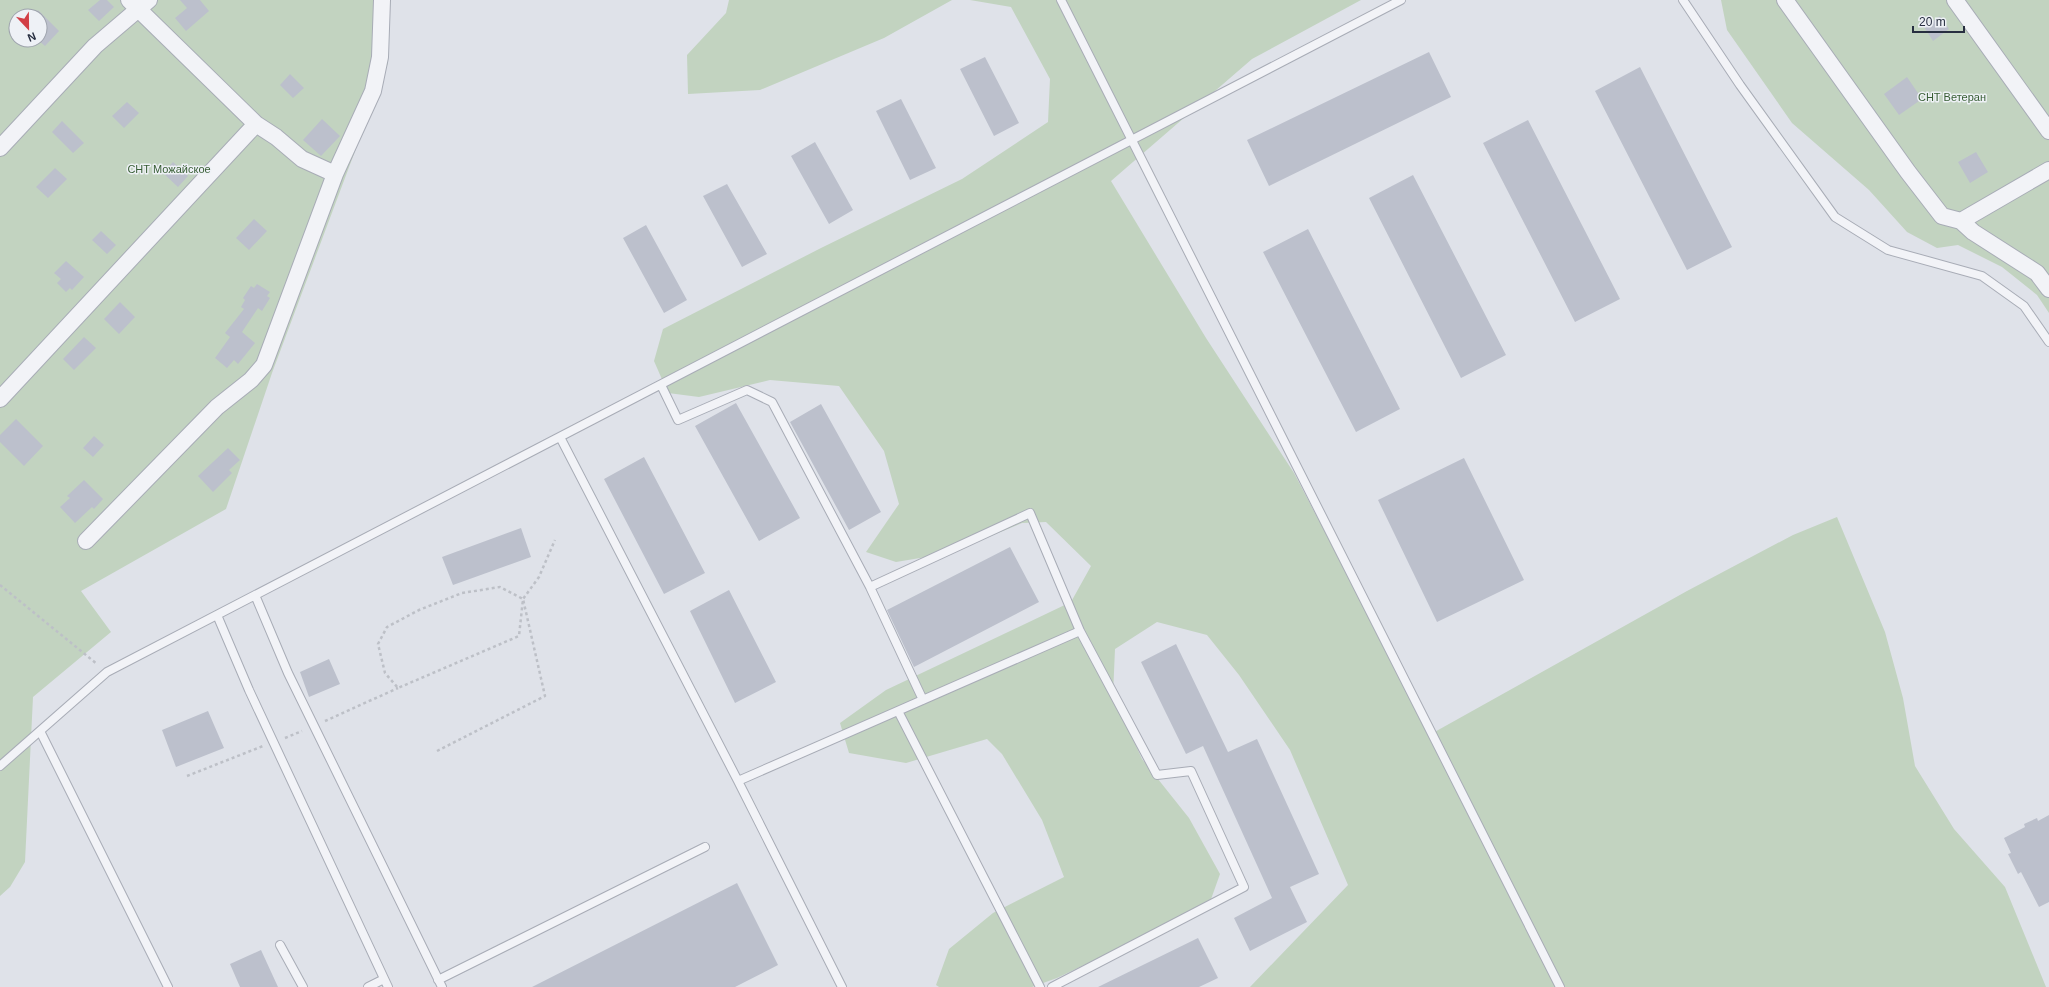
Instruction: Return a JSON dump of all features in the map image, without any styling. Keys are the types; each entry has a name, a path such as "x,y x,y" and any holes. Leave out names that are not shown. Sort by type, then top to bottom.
{"street":[{"path":"86,541 217,407 251,380 264,365 335,174 373,91 380,57 382,0"},
{"path":"1785,0 1903,166 1942,216 1961,221 1973,232 2037,274 2049,289"},
{"path":"1955,0 2049,132"},
{"path":"0,148 95,46 139,3 256,124 276,137 302,159 335,174"},
{"path":"0,399 256,124"},
{"path":"1961,221 2049,170"}],"lane":[{"path":"1061,0 1130,140 1560,987"},
{"path":"0,766 107,672 1401,0"},
{"path":"1683,0 1740,85 1835,217 1888,250 1982,276 2024,306 2049,342"},
{"path":"661,385 678,420 748,390 772,402 870,587 923,700"},
{"path":"560,437 738,781 842,987"},
{"path":"870,587 1030,513 1080,631 1157,776 1190,771 1244,887 1052,987"},
{"path":"255,595 288,673 440,983 705,847"},
{"path":"216,615 249,690 388,987"},
{"path":"738,781 1080,631"},
{"path":"898,711 1040,987"},
{"path":"40,731 168,987"},
{"path":"280,945 303,987"},
{"path":"368,987 384,979"}],"path":[{"path":"186,776 314,726 519,636 522,599 539,577 555,540"},
{"path":"0,585 107,672"},
{"path":"398,688 385,673 378,644 387,627 418,610 462,593 500,587 522,599 544,696 437,751"}],"green space":[{"name":"СНТ Можайское","path":"0,0 389,0 388,63 272,373 226,509 81,591 111,632 33,697 25,862 10,887 0,896"},
{"path":"729,0 952,0 884,38 760,90 688,94 687,55 726,13"},
{"path":"970,0 1361,0 1252,59 1111,181 1206,338 1294,473 1431,734 1687,591 1793,535 1837,517 1885,632 1903,698 1915,766 1954,829 2005,887 2046,987 1250,987 1348,885 1290,750 1239,675 1207,635 1157,622 1115,649 1113,695 1142,759 1189,818 1220,874 1210,902 1057,978 1032,987 939,987 936,985 949,949 993,913 1064,877 1042,820 1002,754 987,739 906,763 849,753 840,723 886,690 1071,602 1091,566 1046,522 1022,523 950,553 896,562 866,552 899,504 884,451 839,386 770,380 699,397 668,393 654,361 663,329 821,248 962,179 1048,122 1050,79 1011,7"},
{"name":"СНТ Ветеран","path":"1721,0 2049,0 2049,313 2037,295 2002,267 1958,245 1937,248 1907,232 1869,190 1792,123 1727,30"}],"building":[{"path":"100,0 107,0 114,7 99,21 88,10"},
{"path":"180,0 200,0 209,11 186,31 175,18 187,8"},
{"path":"1940,16 1949,29 1933,41 1924,27"},
{"path":"48,20 59,31 48,43"},
{"path":"1429,52 1451,97 1269,186 1247,140"},
{"path":"985,57 1019,123 994,136 960,69"},
{"path":"1640,67 1732,247 1687,270 1595,91"},
{"path":"290,74 304,88 293,98 280,85"},
{"path":"1907,77 1922,99 1899,115 1884,94"},
{"path":"901,99 936,168 910,180 876,111"},
{"path":"127,102 139,113 124,128 112,116"},
{"path":"322,119 340,136 321,156 303,140"},
{"path":"1528,120 1620,299 1575,322 1483,143"},
{"path":"62,121 84,143 73,153 52,132"},
{"path":"815,142 853,210 829,224 791,156"},
{"path":"1976,152 1988,172 1970,183 1958,162"},
{"path":"173,162 188,176 178,187 163,173"},
{"path":"55,168 67,179 48,198 36,187"},
{"path":"1413,175 1506,355 1461,378 1369,198"},
{"path":"727,184 767,254 742,267 703,196"},
{"path":"254,219 267,231 249,250 236,238"},
{"path":"646,225 687,300 664,313 623,238"},
{"path":"1308,229 1400,409 1356,432 1263,252"},
{"path":"101,231 116,245 107,254 92,240"},
{"path":"66,261 84,277 72,290 70,288 66,292 57,283 61,279 54,273"},
{"path":"257,284 270,292 267,296 270,298 262,311 258,308 242,332 255,343 238,364 234,360 227,368 215,358 230,337 225,333 244,309 241,307 245,300 243,298 251,286 254,288"},
{"path":"120,302 135,317 119,334 104,319"},
{"path":"84,337 96,348 74,370 63,359"},
{"path":"736,403 800,518 759,541 695,426"},
{"path":"821,404 881,512 849,530 790,422"},
{"path":"16,419 43,446 24,466 0,442 0,435"},
{"path":"94,436 104,445 93,457 83,448"},
{"path":"228,448 240,460 229,470 232,473 213,492 198,476"},
{"path":"644,457 705,573 664,594 604,479"},
{"path":"1464,458 1524,580 1437,622 1378,500"},
{"path":"84,480 103,499 94,509 92,507 75,523 60,507 70,498 67,496"},
{"path":"521,528 531,557 453,585 442,557"},
{"path":"1010,547 1039,602 914,667 887,610"},
{"path":"729,590 776,682 735,703 690,611"},
{"path":"1176,644 1228,752 1257,739 1319,874 1290,887 1307,922 1250,951 1234,918 1272,898 1203,746 1186,754 1141,662"},
{"path":"329,659 340,684 309,697 300,672"},
{"path":"208,711 224,748 176,767 162,730"},
{"path":"2049,815 2049,902 2039,907 2021,872 2018,874 2008,854 2011,853 2004,838 2025,827 2024,824 2037,818 2038,821"},
{"path":"737,883 778,965 735,987 532,987"},
{"path":"1198,938 1218,978 1199,987 1098,987"},
{"path":"261,950 278,987 240,987 230,964"}]}
